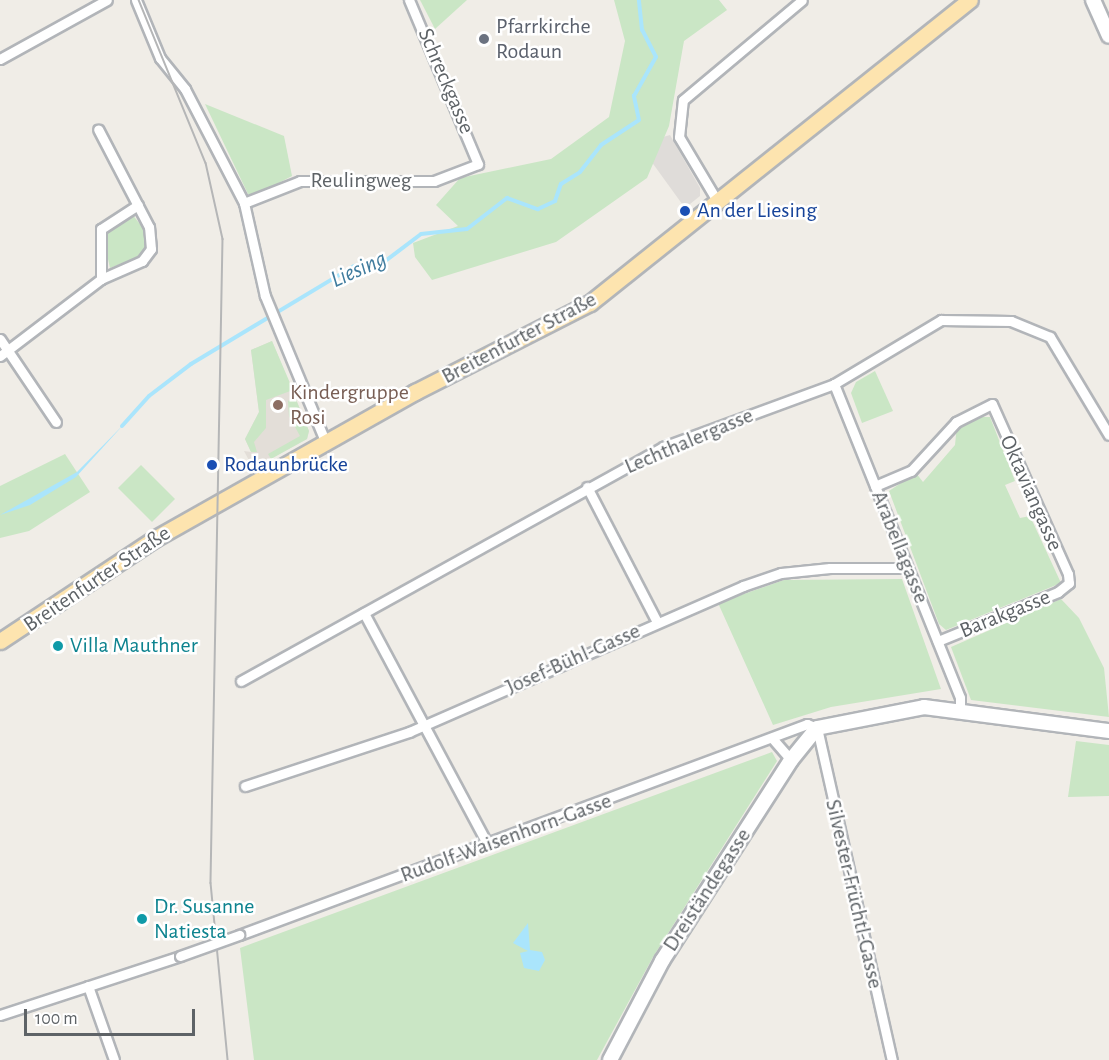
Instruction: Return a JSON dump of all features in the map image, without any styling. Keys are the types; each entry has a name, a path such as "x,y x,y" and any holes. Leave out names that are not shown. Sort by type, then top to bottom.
{"main road":[{"name":"Breitenfurter Straße","path":"0,641 142,546 325,441 590,303 716,199 970,0"}],"street":[{"path":"0,59 107,0"},
{"path":"136,0 160,58 185,88 244,203 265,296 325,441"},
{"name":"Schreckgasse","path":"409,0 429,37 478,164"},
{"path":"716,199 679,137 683,100 802,0"},
{"path":"1093,0 1108,30"},
{"path":"4,353 101,279 142,261 151,249 152,235 98,129"},
{"name":"Reulingweg","path":"244,203 300,181 434,181 478,164"},
{"path":"101,279 101,229 138,205"},
{"name":"Lechthalergasse","path":"241,681 587,487 663,447 834,384 941,320 1011,321 1055,343 1109,435"},
{"path":"0,339 4,353 56,422"},
{"name":"Arabellagasse","path":"834,384 938,641 960,711"},
{"name":"Oktaviangasse","path":"875,486 911,471 952,425 992,404 1069,583"},
{"path":"587,487 657,622"},
{"name":"Josef-Bühl-Gasse","path":"244,786 424,725 657,622 781,573 907,568"},
{"name":"Barakgasse","path":"938,641 1058,592 1069,583"},
{"path":"364,613 488,845"},
{"name":"Rudolf-Waisenhorn-Gasse","path":"88,986 180,956 488,845 772,738 802,724 817,728 882,712 924,707 1109,731"},
{"name":"Dreiständegasse","path":"610,1060 662,961 791,760 817,728"},
{"name":"Silvester-Früchtl-Gasse","path":"817,728 892,1060"},
{"path":"772,738 791,760"},
{"path":"0,1015 88,986 114,1060"}],"shaded area":[{"path":"670,135 700,188 700,196 685,208 651,161 663,137"},
{"name":"Kindergruppe Rosi","path":"272,341 309,431 307,439 253,468 244,451 251,452 245,439 259,412 251,350"}],"green space":[{"path":"420,0 467,0 435,29"},
{"path":"614,0 719,0 727,10 684,41 669,126 647,178 556,242 432,280 415,257 413,243 458,226 436,205 460,178 551,159 609,117 625,41"},
{"path":"205,104 284,136 292,176 252,197 248,194"},
{"path":"132,214 147,233 147,246 136,258 110,268 103,237"},
{"path":"272,341 293,390 266,400 266,428 254,442 257,452 251,452 245,439 259,412 251,350"},
{"path":"875,371 893,411 862,423 851,393 856,382"},
{"path":"295,397 309,431 307,439 271,459 268,454 300,436 289,416 288,401"},
{"path":"977,417 990,417 1015,481 1005,485 1020,518 1030,516 1061,583 946,630 939,624 889,491 916,473 923,482 955,445 957,425"},
{"path":"65,454 90,492 29,531 0,538 0,486"},
{"path":"141,465 175,499 152,522 118,488"},
{"path":"902,579 941,689 831,707 773,725 718,603 784,580"},
{"path":"1061,599 1079,618 1104,668 1109,717 971,700 951,647"},
{"path":"1076,741 1109,745 1109,796 1068,797"},
{"path":"772,752 777,761 653,957 597,1060 254,1060 240,948"}],"water":[{"path":"125,423 76,477 30,505 0,515 77,472"},
{"path":"528,923 530,950 542,952 545,960 539,971 524,968 520,953 528,951 513,943"}],"waterway":[{"name":"Liesing","path":"122,426 149,396 191,364 354,266 384,262 421,234 467,229 507,198 538,209 555,201 561,184 580,172 601,145 639,120 634,96 656,57 642,30 639,0"}],"tram line":[{"path":"139,0 206,163 223,239 211,883 228,1060"}],"place":[{"name":"Pfarrkirche Rodaun","path":"484,39"},
{"name":"An der Liesing","path":"685,211"},
{"name":"Kindergruppe Rosi","path":"278,405"},
{"name":"Rodaunbrücke","path":"212,465"},
{"name":"Villa Mauthner","path":"58,646"},
{"name":"Dr. Susanne Natiesta","path":"142,919"}]}
